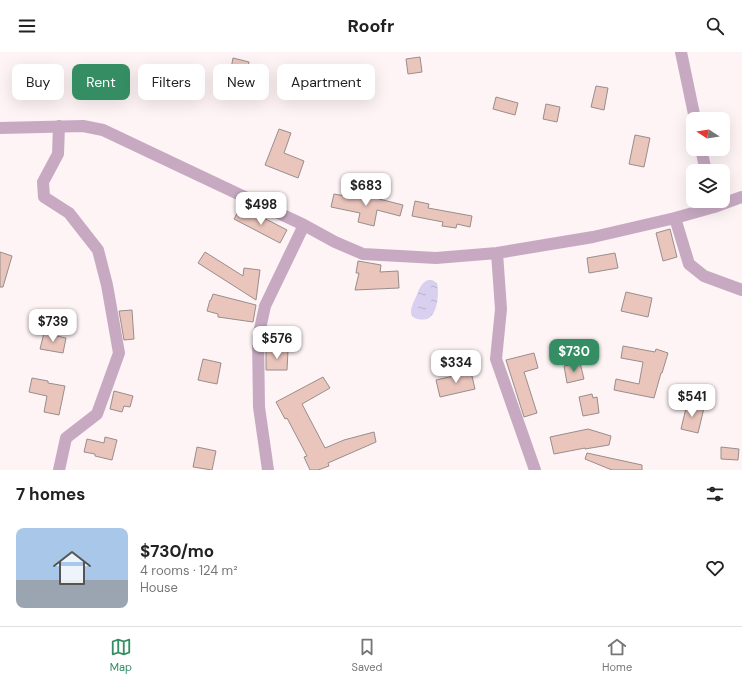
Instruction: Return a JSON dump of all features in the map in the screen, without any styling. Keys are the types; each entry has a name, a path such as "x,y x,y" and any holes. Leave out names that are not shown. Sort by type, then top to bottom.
{"street":[{"path":"681,52 694,112"},
{"path":"59,126 58,154 43,182 44,197 69,213 98,250 107,285 119,353 98,414 66,438 59,470"},
{"path":"0,128 82,126 103,130 304,225 335,242 363,254 436,258 496,253 593,237 675,218 703,208"},
{"path":"730,200 742,197"},
{"path":"675,218 689,264 704,276 742,290"},
{"path":"268,470 259,407 258,338 265,306 304,225"},
{"path":"496,253 501,309 496,359 535,470"}],"water":[{"path":"428,280 432,280 437,283 438,297 436,307 429,318 418,319 413,317 411,312 412,308 420,287"}],"building":[{"path":"420,57 422,72 408,74 406,59"},
{"path":"233,58 249,62 249,64 232,64"},
{"path":"596,86 608,88 604,110 591,107"},
{"path":"496,97 518,103 515,115 493,109"},
{"path":"546,104 560,107 557,122 543,119"},
{"path":"279,129 291,133 284,153 304,161 298,178 265,165"},
{"path":"635,135 650,138 644,167 629,164"},
{"path":"334,194 363,199 364,194 403,205 400,216 377,210 374,226 358,222 360,213 331,207"},
{"path":"415,201 429,204 428,208 472,216 470,227 457,224 456,228 442,226 443,222 412,216"},
{"path":"240,208 258,219 260,216 287,230 280,243 234,219"},
{"path":"670,229 677,257 663,261 656,233"},
{"path":"0,252 12,256 3,287 0,287"},
{"path":"205,252 243,276 244,268 260,270 256,300 198,263"},
{"path":"615,253 618,268 589,273 587,258"},
{"path":"358,261 381,265 380,272 398,271 399,288 355,290 359,273 356,273"},
{"path":"626,292 652,298 648,317 621,311"},
{"path":"213,294 256,305 253,322 218,317 218,314 207,311"},
{"path":"132,310 134,339 124,340 119,311"},
{"path":"44,333 66,338 63,353 40,349"},
{"path":"623,346 655,352 656,349 668,353 654,398 614,390 616,379 639,384 643,362 621,358"},
{"path":"266,350 288,350 287,370 266,370"},
{"path":"534,353 538,368 524,372 537,413 524,417 506,360"},
{"path":"203,359 221,363 217,384 198,380"},
{"path":"580,363 584,379 567,383 564,366"},
{"path":"471,372 475,389 440,397 436,380"},
{"path":"323,377 330,388 302,404 325,448 344,440 374,432 376,442 328,463 329,466 318,470 310,470 304,457 307,456 287,418 285,419 276,402"},
{"path":"32,378 65,386 59,415 44,412 47,396 29,392"},
{"path":"114,391 133,396 130,407 124,406 122,412 110,409"},
{"path":"592,394 593,398 597,397 599,413 583,416 579,397"},
{"path":"687,404 704,408 698,433 681,429"},
{"path":"588,429 611,436 609,445 554,454 550,437"},
{"path":"105,437 117,440 112,460 84,452 87,439 104,443"},
{"path":"197,447 216,451 212,470 193,467"},
{"path":"721,447 739,449 738,460 721,459"},
{"path":"587,453 642,465 642,470 612,470 585,459"}]}
